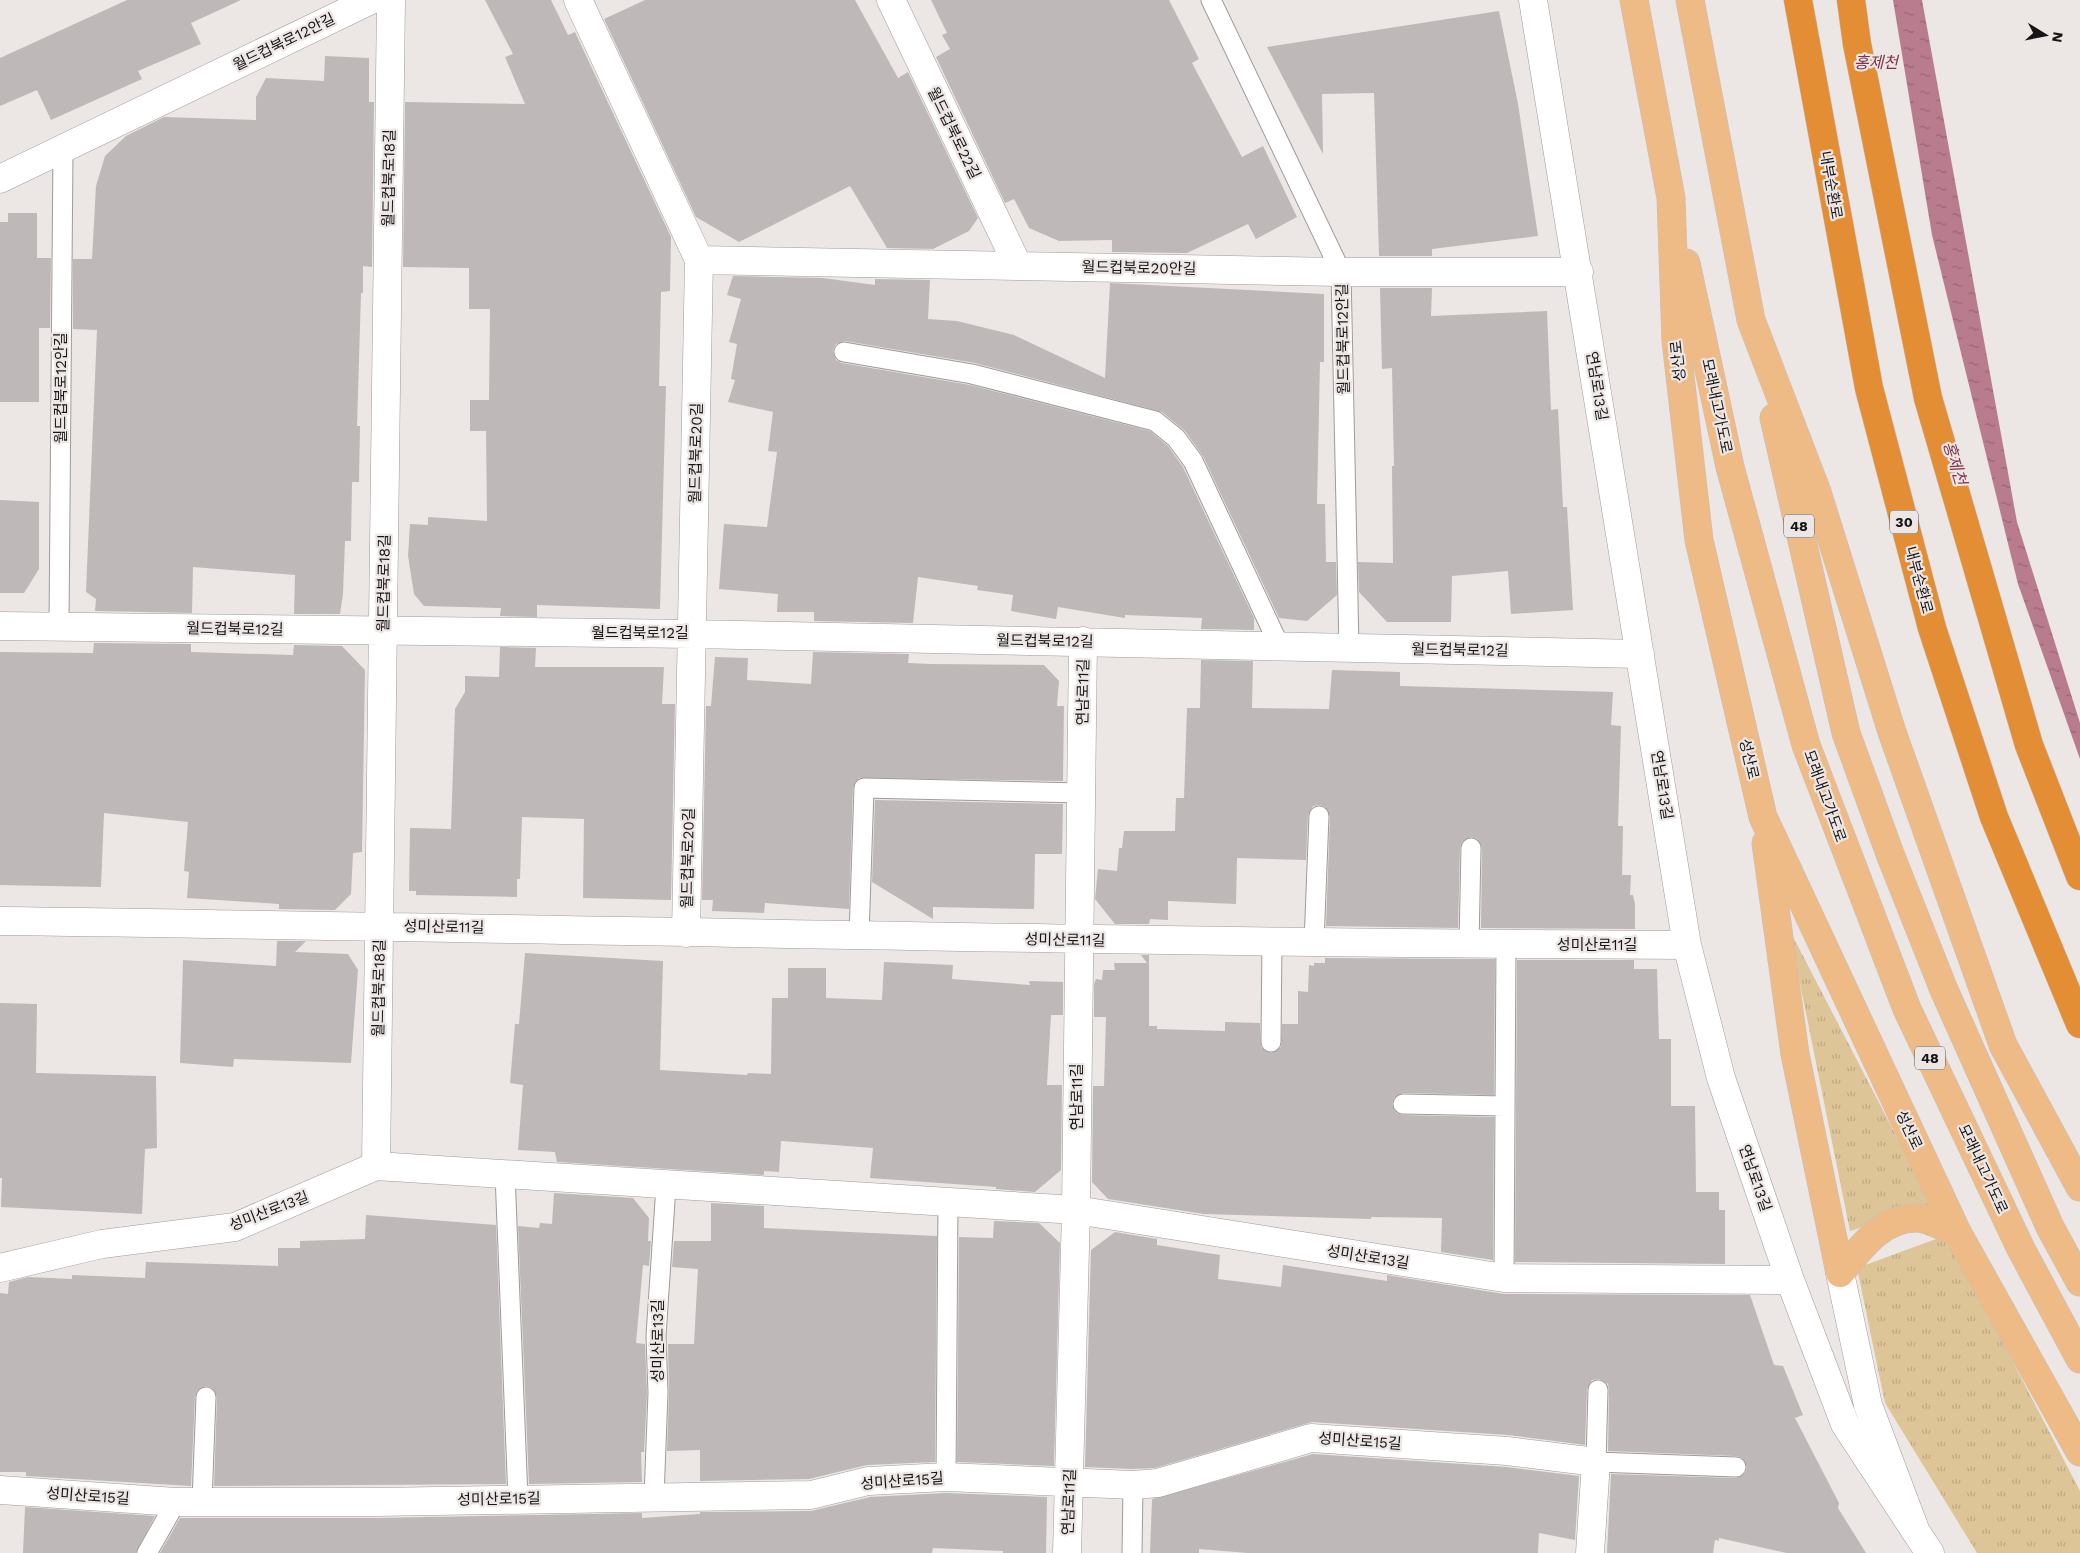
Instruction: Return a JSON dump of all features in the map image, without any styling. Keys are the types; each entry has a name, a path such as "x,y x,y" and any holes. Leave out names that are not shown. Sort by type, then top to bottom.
{"highway":[{"name":"내부순환로","path":"1798,0 1869,388 1932,628 1994,817 2080,1024"},
{"path":"1851,0 1857,44 1928,398 2028,745 2080,876"}],"main road":[{"name":"성산로","path":"1634,0 1671,198 1676,341 1699,540 1763,817 1957,1232 2080,1452"},
{"name":"48","path":"1690,0 1751,320 1846,733 1890,854 1944,990 2050,1227 2080,1282"},
{"name":"모래내고가도로","path":"1671,198 1730,467 1806,745 1907,1009 2021,1249 2080,1359"},
{"path":"1751,320 1817,492 1892,732 2003,1045 2080,1187"},
{"path":"1763,817 1795,1054 1840,1273"},
{"path":"1840,1273 1861,1247 1886,1224 1917,1218 1957,1232"}],"street":[{"name":"월드컵북로12안길","path":"0,179 371,0"},
{"name":"월드컵북로18길","path":"376,1166 392,0"},
{"name":"월드컵북로20길","path":"578,0 699,260 686,933"},
{"name":"월드컵북로22길","path":"890,0 1018,266"},
{"name":"연남로13길","path":"1533,0 1579,272 1687,945 1721,1078 1790,1280 1845,1424 1923,1542"},
{"name":"월드컵북로20안길","path":"699,260 1342,272 1579,272"},
{"name":"월드컵북로12길","path":"0,626 383,632 693,634 1640,654"},
{"name":"연남로11길","path":"1067,1553 1076,1210 1083,641"},
{"name":"성미산로11길","path":"0,921 380,926 1078,940 1687,945"},
{"name":"성미산로13길","path":"0,1268 102,1244 235,1227 376,1166 666,1186 1076,1210 1504,1278 1790,1280"},
{"name":"연남로13길","path":"1840,1273 1868,1405 1923,1542"},
{"name":"성미산로15길","path":"0,1490 189,1502 811,1495 868,1481 946,1478 1069,1481 1133,1485 1158,1483 1311,1438 1507,1450 1596,1462"},
{"path":"1590,1553 1596,1462"}],"lane":[{"name":"월드컵북로12안길","path":"1210,0 1342,272 1349,648"},
{"name":"월드컵북로12안길","path":"58,626 63,150"},
{"path":"844,352 972,374 1154,422 1176,438 1193,461 1280,645"},
{"path":"859,936 864,788 1082,792"},
{"path":"1314,943 1318,816"},
{"path":"1469,944 1471,848"},
{"path":"1271,1042 1272,942"},
{"path":"1504,1278 1506,945"},
{"path":"1403,1104 1505,1106"},
{"path":"505,1174 518,1499"},
{"name":"성미산로13길","path":"654,1497 658,1393 656,1336 666,1186"},
{"path":"946,1478 948,1202"},
{"path":"1596,1462 1598,1390"},
{"path":"147,1553 189,1502 206,1397"},
{"name":"성미산로15길","path":"1596,1462 1736,1467"},
{"path":"1132,1553 1133,1485"}],"green space":[{"path":"1789,929 1932,1205 1850,1231"},
{"path":"1947,1235 2080,1491 2080,1553 1977,1553 1885,1403 1857,1268"}],"water":[{"name":"홍제천","path":"1806,0 1922,0 2017,522 2080,723 2080,966"}],"pier":[{"path":"1803,0 1893,0 1932,235 2018,584 2080,759 2080,969 1998,816 1915,541"}],"building":[{"path":"127,0 241,0 191,23 201,44 138,71 142,79 51,120 37,90 0,106 0,58"},
{"path":"485,0 551,0 568,35 575,32 671,237 670,291 661,292 659,386 666,386 660,609 537,605 537,617 500,616 501,608 424,606 414,594 408,556 410,524 428,525 428,517 487,521 486,431 470,431 470,400 489,400 490,309 469,309 469,268 403,267 405,102 525,104 505,57 513,54"},
{"path":"645,0 855,0 898,78 908,72 978,218 969,231 933,249 887,248 850,186 739,242 696,217 604,19"},
{"path":"931,0 1169,0 1199,59 1192,63 1242,157 1263,146 1297,217 1256,239 1248,224 1187,253 1112,252 1112,240 1059,241 1029,228 1014,199 1005,203 936,57 950,49 942,35 947,33"},
{"path":"1499,11 1518,104 1538,236 1432,249 1432,256 1379,256 1374,93 1322,94 1323,154 1267,47"},
{"path":"325,56 369,58 369,102 374,102 372,267 363,266 363,293 361,293 357,426 360,426 359,482 352,482 351,541 345,541 343,594 340,614 294,614 295,575 193,567 192,613 95,611 96,599 86,592 97,330 73,329 73,259 92,259 96,186 105,156 126,136 164,117 256,120 256,97 266,78 324,81"},
{"path":"8,213 37,213 37,258 51,258 50,328 39,328 39,402 0,402 0,222 8,222"},
{"path":"733,276 823,278 875,285 875,279 930,280 928,319 957,321 1014,335 1105,378 1110,283 1324,294 1324,362 1320,362 1317,504 1325,504 1326,562 1336,562 1337,595 1307,621 1279,618 1203,456 1185,431 1162,412 975,363 845,341 836,344 833,351 836,360 842,363 970,385 1150,431 1168,446 1183,467 1254,618 1254,630 1201,629 1202,618 1125,615 1125,618 1058,607 1056,619 1011,611 1013,595 977,590 978,586 918,577 913,623 814,621 814,612 777,612 778,594 719,589 724,524 767,527 777,452 768,451 773,412 728,402 735,380 731,379 737,344 729,342 741,299 727,295"},
{"path":"1380,288 1432,288 1431,316 1547,311 1551,410 1558,409 1563,507 1567,507 1573,610 1511,614 1508,571 1452,576 1451,622 1387,622 1359,592 1358,562 1393,563 1392,368 1382,369"},
{"path":"0,500 39,502 39,569 24,593 0,593"},
{"path":"94,643 191,644 191,652 293,655 294,645 342,646 365,670 362,852 353,853 351,894 335,910 279,909 279,904 187,898 189,872 184,871 188,822 104,813 101,887 0,885 0,652 93,653"},
{"path":"500,647 536,648 535,667 664,667 662,704 675,704 671,900 583,898 584,819 522,817 520,879 517,879 517,897 416,895 416,891 409,891 410,828 451,829 455,709 465,692 465,676 499,677"},
{"path":"813,652 909,654 908,663 1044,665 1059,681 1057,706 1064,706 1063,781 859,778 853,788 849,909 765,903 764,913 712,911 713,900 702,900 706,706 711,706 715,657 748,658 747,680 811,684"},
{"path":"1201,660 1253,661 1252,708 1329,709 1332,670 1400,672 1400,686 1613,692 1611,725 1621,726 1618,826 1623,826 1622,875 1631,875 1630,895 1633,895 1635,904 1635,929 1481,928 1482,848 1477,839 1471,837 1462,842 1460,848 1458,928 1326,926 1330,816 1325,807 1319,805 1313,806 1308,815 1306,860 1237,858 1236,904 1168,901 1168,920 1150,919 1149,924 1115,924 1095,899 1098,869 1117,871 1119,848 1122,848 1124,831 1175,831 1176,798 1184,798 1187,708 1200,708"},
{"path":"875,800 1063,804 1062,854 1035,854 1034,909 933,907 933,919 872,882"},
{"path":"277,941 306,941 295,952 348,954 358,970 351,1063 234,1059 233,1067 180,1063 183,960 276,966"},
{"path":"525,953 663,961 660,1070 747,1075 748,1073 771,1074 772,998 788,998 788,968 826,968 826,998 882,1000 884,962 953,965 952,979 1030,985 1029,981 1063,982 1063,1015 1051,1015 1047,1085 1062,1085 1061,1170 1035,1192 996,1189 996,1187 870,1178 873,1148 781,1141 779,1172 764,1171 764,1175 557,1162 555,1152 518,1150 523,1085 510,1083 515,1024 519,1024"},
{"path":"1141,955 1149,955 1149,1026 1157,1026 1157,1029 1225,1031 1225,1022 1260,1023 1261,1047 1271,1053 1281,1047 1282,1024 1298,1024 1298,991 1308,992 1309,965 1314,966 1314,963 1325,963 1325,958 1495,959 1494,1095 1403,1093 1394,1098 1392,1104 1397,1113 1403,1115 1494,1117 1493,1260 1441,1252 1442,1218 1371,1217 1371,1219 1204,1214 1108,1199 1092,1182 1093,1086 1104,1086 1106,1017 1094,1017 1094,984 1096,979 1102,980 1103,970 1115,970 1114,963 1147,963"},
{"path":"1517,960 1634,960 1634,969 1657,969 1659,1039 1671,1039 1671,1106 1695,1106 1696,1192 1719,1192 1719,1210 1725,1210 1725,1264 1515,1262"},
{"path":"0,1003 37,1004 36,1073 156,1076 157,1148 145,1149 142,1214 1,1207"},
{"path":"554,1193 633,1198 649,1218 648,1241 651,1241 649,1266 643,1265 636,1343 645,1344 647,1393 644,1452 641,1452 642,1482 529,1484 518,1226 539,1228 540,1223 552,1224"},
{"path":"711,1203 764,1206 764,1228 937,1236 935,1462 867,1465 809,1479 700,1481 700,1450 667,1451 668,1344 694,1344 698,1269 672,1267 674,1241 711,1241"},
{"path":"366,1215 496,1225 506,1484 214,1486 217,1397 212,1388 206,1386 197,1391 195,1397 191,1486 26,1476 26,1472 0,1472 0,1293 8,1294 9,1282 28,1277 72,1279 72,1275 145,1278 146,1262 278,1266 278,1248 300,1248 300,1241 365,1239"},
{"path":"994,1221 1039,1223 1060,1243 1054,1466 957,1462 959,1237 993,1238"},
{"path":"1115,1232 1157,1239 1157,1245 1220,1255 1218,1279 1281,1287 1283,1265 1387,1281 1387,1275 1504,1294 1750,1295 1774,1365 1783,1366 1803,1415 1795,1418 1839,1503 1838,1508 1866,1553 1787,1553 1719,1538 1719,1541 1715,1540 1713,1553 1607,1553 1611,1474 1736,1478 1745,1473 1747,1467 1742,1458 1736,1456 1608,1451 1609,1390 1608,1384 1599,1379 1592,1380 1587,1389 1585,1445 1508,1435 1312,1422 1155,1468 1085,1467 1091,1250"},
{"path":"1313,1454 1506,1467 1579,1476 1575,1540 1539,1533 1538,1553 1248,1553 1199,1549 1199,1553 1150,1553 1152,1499"},
{"path":"946,1493 1047,1497 1046,1553 1003,1553 1003,1551 933,1548 932,1553 160,1553 180,1518 376,1518 642,1513 642,1518 700,1514 700,1512 811,1511 870,1497"},
{"path":"25,1507 155,1516 136,1553 23,1553"}]}
